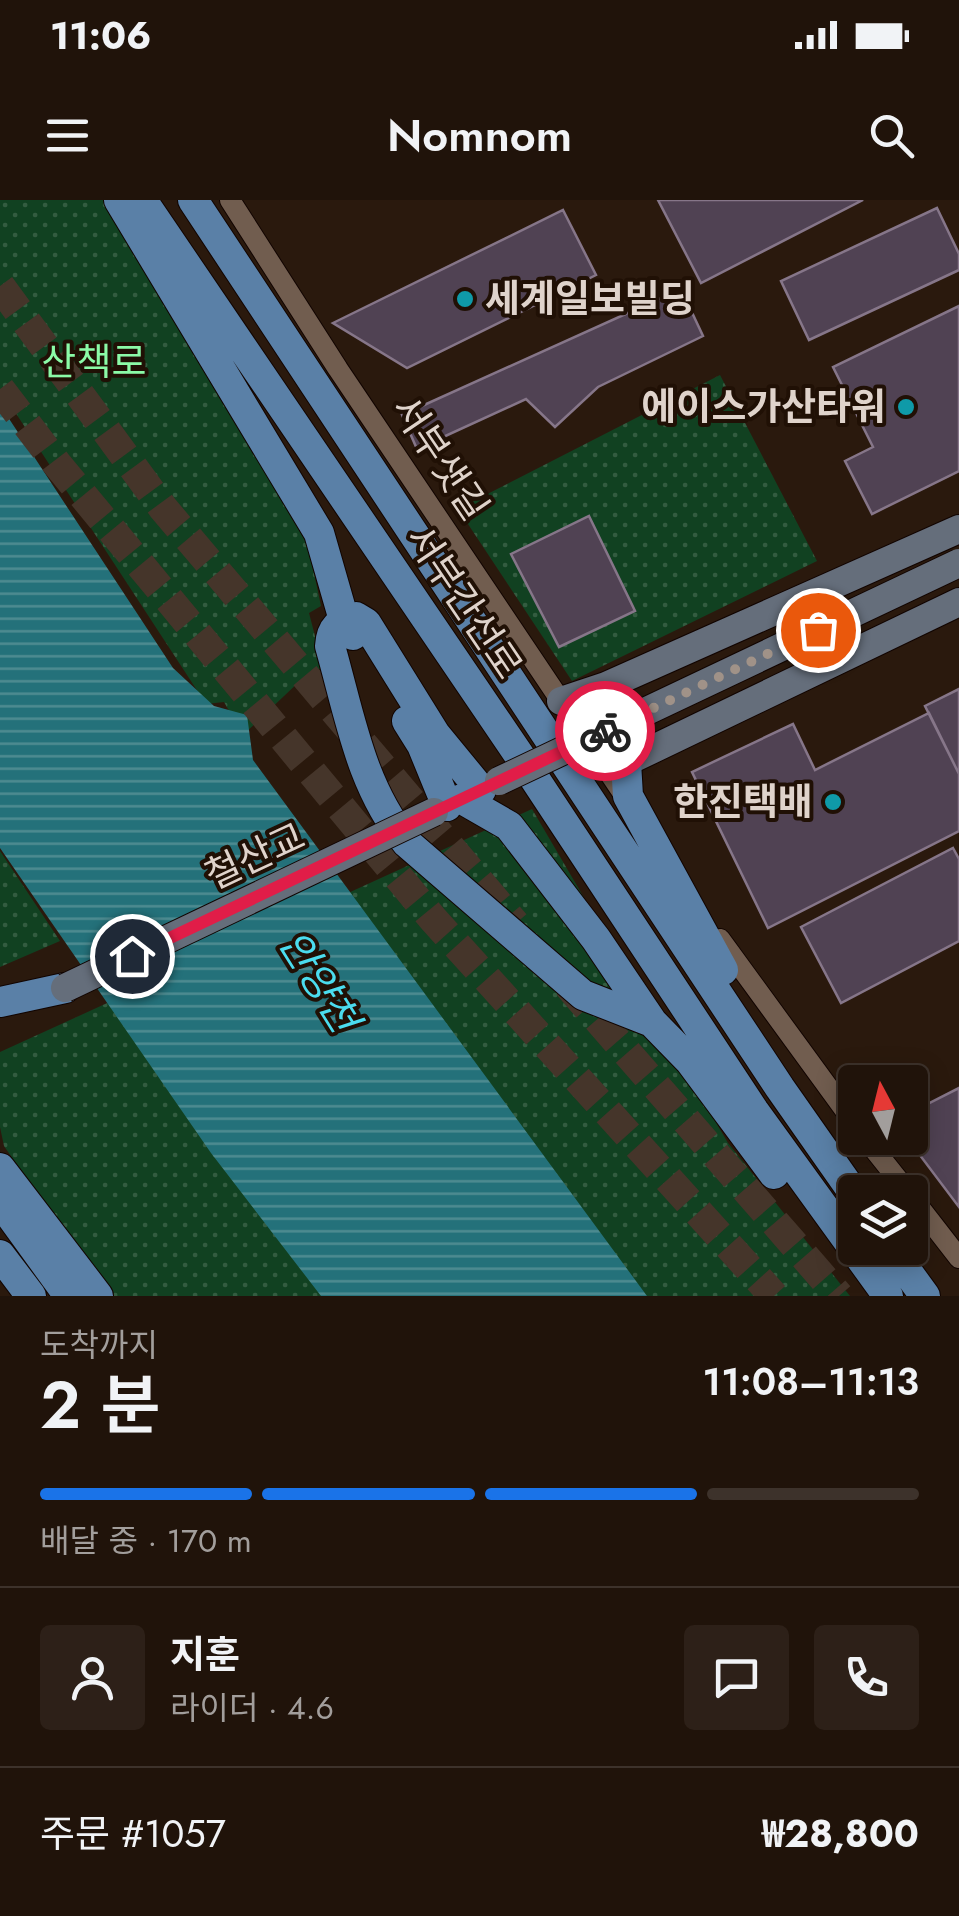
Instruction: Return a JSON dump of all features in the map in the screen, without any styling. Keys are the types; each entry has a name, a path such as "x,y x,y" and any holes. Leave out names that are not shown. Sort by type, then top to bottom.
{"main road":[{"path":"119,200 319,533 344,620 422,746 465,798 509,826 596,939 652,1022 690,1061 867,1296"},
{"name":"서부간선로","path":"142,200 519,755 754,1111 888,1296"},
{"name":"서부간선로","path":"192,200 841,1175"},
{"path":"561,702 606,686 959,529"},
{"name":"철산교","path":"0,1018 959,563"},
{"path":"828,1156 637,815 611,758 959,602"},
{"path":"344,620 331,634 330,646 366,777 384,815 407,843 583,995 652,1022"},
{"path":"0,1002 64,988"},
{"path":"1,1174 69,1296"},
{"path":"1,1174 98,1296"},
{"path":"0,1255 31,1296"},
{"path":"902,1265 924,1296"},
{"path":"0,1282 10,1296"}],"street":[{"name":"서부샛길","path":"230,200 561,702 611,758"},
{"path":"637,815 719,938 838,1101"},
{"path":"878,1155 894,1175"},
{"path":"928,1218 959,1258"}],"green space":[{"name":"산책로","path":"0,200 107,200 308,545 321,606 309,613 323,667 303,678 243,735 224,702 206,704 0,389"},
{"path":"720,375 817,561 572,681 458,509"},
{"path":"532,809 728,1143 850,1296 108,1296 4,1146 0,1127 0,1052"},
{"path":"0,851 60,941 0,967"}],"water":[{"name":"안양천","path":"0,405 173,668 214,706 247,715 253,760 647,1296 321,1296 211,1153 0,848"}],"building":[{"path":"658,200 863,200 701,283"},
{"path":"937,208 959,254 959,270 809,340 781,281"},
{"name":"세계일보빌딩","path":"563,210 596,275 407,368 333,323"},
{"path":"681,289 703,336 598,387 555,427 526,399 417,449 402,415"},
{"name":"에이스가산타워","path":"959,306 959,471 872,514 845,461 873,447 833,367"},
{"path":"589,516 635,611 559,647 511,554"},
{"path":"959,689 959,774 925,706"},
{"name":"한진택배","path":"929,713 959,774 959,831 768,928 692,772 793,724 815,770"},
{"path":"953,848 959,859 959,941 841,1003 801,927"},
{"path":"959,1088 959,1207 920,1155 928,1155 928,1104"}],"tunnel":[{"path":"0,286 163,508 515,924"},
{"path":"0,389 57,464 433,919 774,1296"},
{"path":"568,985 839,1296"}],"way so far":[{"path":"605,731 818,630"}],"place":[{"name":"세계일보빌딩","path":"465,299"},
{"name":"에이스가산타워","path":"906,407"},
{"name":"한진택배","path":"833,802"}],"route":[{"path":"132,956 605,731"}]}
